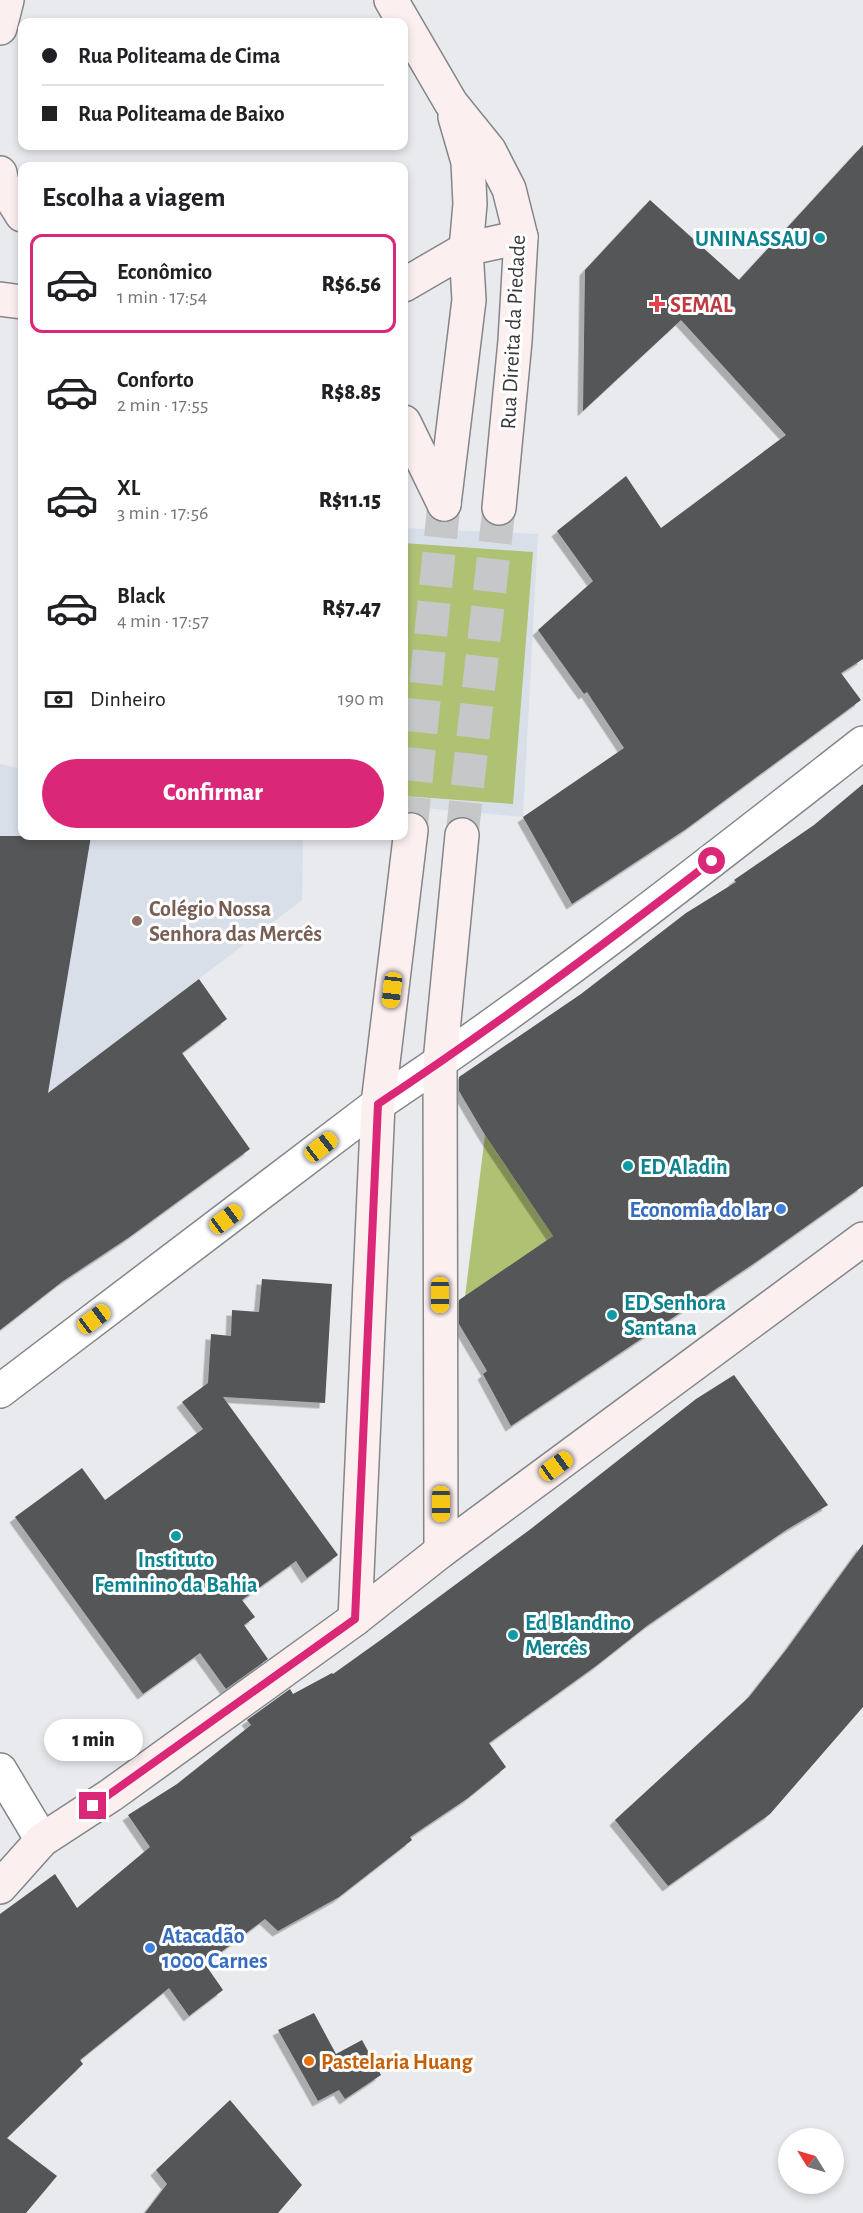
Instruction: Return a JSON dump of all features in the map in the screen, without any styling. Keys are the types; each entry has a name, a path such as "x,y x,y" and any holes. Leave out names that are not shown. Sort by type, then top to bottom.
{"street":[{"path":"0,28 8,0"},
{"name":"Rua Direita da Piedade","path":"391,0 401,18"},
{"name":"Rua Direita da Piedade","path":"408,30 451,103 489,150 508,189 521,237 515,341 499,508"},
{"name":"Rua Direita da Piedade","path":"408,430 444,504 469,300 466,249 470,204 468,162 451,103"},
{"path":"0,174 2,183 18,209"},
{"path":"408,283 466,249 521,237"},
{"path":"0,299 18,301"},
{"path":"0,1391 378,1104 440,1062 655,905 863,743"},
{"path":"355,1619 378,1104 411,830"},
{"path":"441,1551 440,1062 462,835"},
{"path":"0,1887 42,1840 111,1795 355,1619 441,1551 863,1239"},
{"path":"0,1770 42,1840"}],"shaded area":[{"path":"408,528 538,534 523,817 408,806"},
{"name":"Colégio Nossa Senhora das Mercês","path":"0,764 18,768 18,840 303,840 302,900 21,1115 0,1119"}],"green space":[{"path":"408,543 533,552 513,804 408,796"},
{"path":"485,1135 553,1236 465,1297"}],"building":[{"path":"863,145 863,659 841,673 861,700 686,829 572,904 523,817 624,748 587,692 584,694 538,630 593,581 557,531 626,476 661,528 786,435 681,320 583,411 585,270 650,200 739,280"},
{"path":"863,784 863,1186 756,1262 511,1426 483,1374 487,1371 459,1324 459,1300 553,1236 485,1135 459,1091 459,1077 581,994 686,913 736,882 734,880 814,825"},
{"path":"0,836 18,836 18,840 90,840 48,1093 199,979 227,1019 182,1053 250,1149 128,1238 63,1281 0,1330"},
{"name":"Instituto Feminino da Bahia","path":"262,1279 332,1284 325,1403 223,1397 338,1555 307,1578 296,1561 242,1600 255,1617 244,1625 268,1659 226,1689 200,1653 143,1694 15,1517 82,1468 105,1500 203,1429 182,1402 208,1383 211,1334 231,1336 232,1310 259,1312"},
{"path":"734,1375 828,1505 786,1530 648,1625 596,1666 489,1743 506,1767 468,1798 410,1837 412,1840 339,1897 278,1931 265,1919 205,1964 223,1990 189,2016 169,1988 80,2060 83,2064 7,2138 57,2176 26,2213 0,2213 0,1914 55,1874 77,1908 150,1847 128,1815 177,1784 251,1725 247,1720 290,1689 293,1694 333,1674 532,1528 696,1399"},
{"path":"863,1544 863,1707 770,1814 668,1886 615,1820 749,1697"},
{"path":"314,2013 336,2054 362,2040 381,2075 345,2099 339,2090 318,2101 278,2030"},
{"path":"230,2100 302,2185 278,2213 145,2213 167,2184 156,2170"}],"tunnel":[{"path":"411,830 444,504"},
{"path":"462,835 499,508"}],"place":[{"name":"UNINASSAU","path":"820,238"},
{"name":"SEMAL","path":"657,304"},
{"name":"Colégio Nossa Senhora das Mercês","path":"137,921"},
{"name":"ED Aladin","path":"628,1166"},
{"name":"Economia do lar","path":"781,1209"},
{"name":"ED Senhora Santana","path":"612,1315"},
{"name":"Instituto Feminino da Bahia","path":"176,1536"},
{"name":"Ed Blandino Mercês","path":"513,1635"},
{"name":"Atacadão 1000 Carnes","path":"150,1948"},
{"name":"Pastelaria Huang","path":"309,2061"}],"route":[{"path":"93,1806 355,1619 378,1104 458,1049 712,861"}]}
